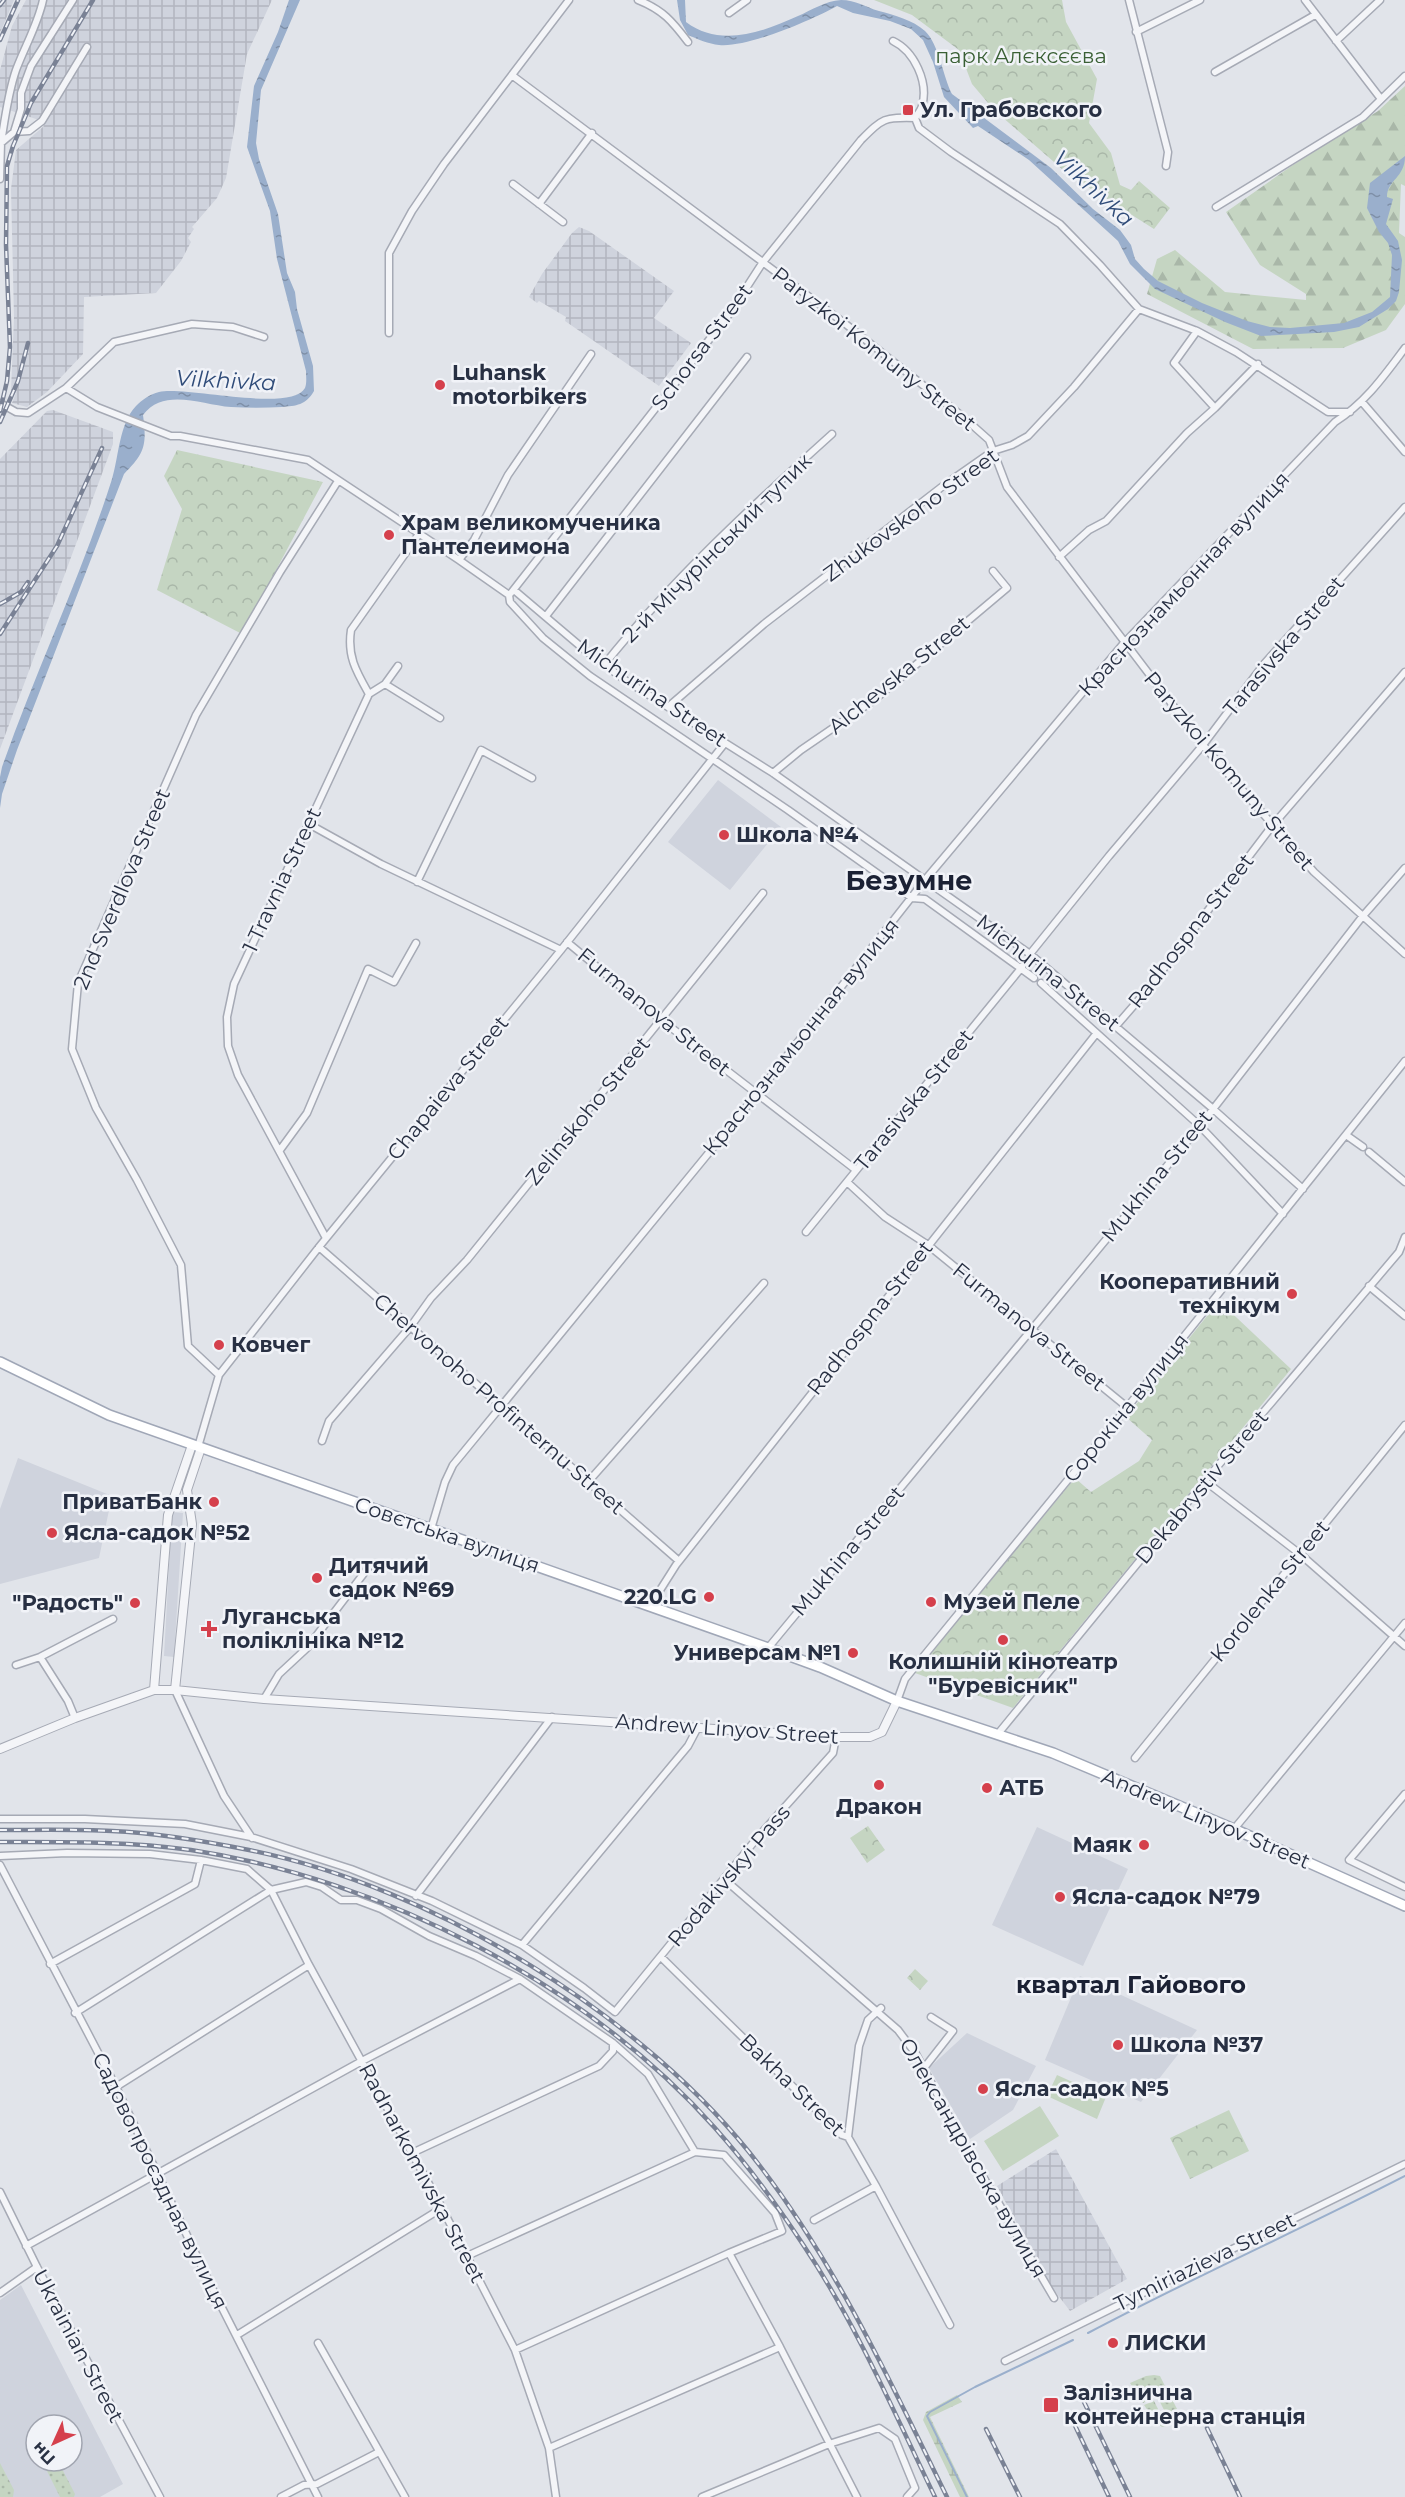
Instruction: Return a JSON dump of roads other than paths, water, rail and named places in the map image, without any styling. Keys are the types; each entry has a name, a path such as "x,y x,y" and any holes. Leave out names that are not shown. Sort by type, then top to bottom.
{"main road":[{"name":"Совєтська вулиця","path":"0,1362 109,1415 768,1648 820,1667 897,1701"},
{"name":"Andrew Linyov Street","path":"897,1701 1053,1753 1234,1829 1405,1906"}],"street":[{"path":"0,179 6,109 15,72 40,14 43,0"},
{"path":"389,333 389,253 412,211 444,164 513,76 568,0"},
{"path":"638,0 657,8 670,19 688,42"},
{"path":"729,13 747,0"},
{"path":"1129,0 1168,152 1166,166"},
{"path":"1136,32 1200,0"},
{"path":"1305,0 1381,99"},
{"path":"1336,41 1380,0"},
{"path":"2,142 14,132 21,109 21,93 31,66 72,1"},
{"path":"1215,72 1315,15"},
{"path":"893,41 905,46 915,61 922,82 922,106 915,118 919,128 951,152 1060,224 1139,309 1197,331 1258,364 1328,412 1351,412"},
{"path":"14,132 29,131 42,121 87,47"},
{"name":"Paryzkoi Komuny Street","path":"513,76 763,262 962,416 989,440 1006,487 1203,745 1314,872 1405,954"},
{"path":"1216,207 1362,117 1405,76"},
{"name":"Schorsa Street","path":"509,595 730,313 763,262 876,126 888,117 915,118"},
{"path":"539,204 592,133"},
{"path":"513,184 563,222"},
{"name":"Zhukovskoho Street","path":"668,706 764,624 943,486 993,451 1012,445 1028,436 1074,387 1139,309"},
{"path":"0,404 16,412 28,413 66,388 114,342 192,324 232,327 264,337"},
{"path":"1197,331 1174,363 1215,408"},
{"name":"Краснознамьонная вулиця","path":"431,1529 445,1482 453,1465 757,1094 830,1003 843,981 925,880 1124,643 1335,422 1351,412 1373,392 1405,348"},
{"path":"459,560 474,540 508,475 591,354"},
{"path":"546,616 747,357"},
{"path":"1059,557 1089,531 1106,520 1187,433 1258,364"},
{"name":"Michurina Street","path":"66,388 97,407 171,436 308,460 509,595 510,602 543,638 590,676 714,759 912,898 925,899 1022,967 1034,978"},
{"path":"1362,402 1405,452"},
{"name":"2-й Мічурінський тупик","path":"604,665 635,626 760,499 832,434"},
{"name":"2nd Sverdlova Street","path":"219,1375 188,1346 181,1265 96,1108 72,1049 78,983 196,716 280,572 338,481"},
{"name":"Tarasivska Street","path":"1030,954 1203,745 1263,664 1405,507"},
{"path":"398,666 385,684 369,694 348,648 351,630 419,534"},
{"name":"Alchevska Street","path":"772,773 873,700 1007,588 993,571"},
{"name":"Michurina Street","path":"514,590 604,665 772,773 1030,954 1212,1108 1303,1189"},
{"name":"Radhospna Street","path":"1116,1026 1149,988 1272,826 1405,672"},
{"path":"385,684 440,718"},
{"name":"1 Travnia Street","path":"326,1238 238,1076 228,1046 227,1017 234,984 369,694"},
{"name":"Chapaieva Street","path":"175,1690 192,1524 187,1490 197,1447 219,1375 326,1238 561,950 725,743"},
{"path":"417,882 481,750 532,778"},
{"name":"Furmanova Street","path":"308,824 417,882 561,950"},
{"name":"Mukhina Street","path":"768,1648 1200,1126 1362,917 1405,868"},
{"name":"Zelinskoho Street","path":"322,1440 329,1421 411,1326 431,1298 467,1260 763,893"},
{"name":"Furmanova Street","path":"567,942 660,1019 856,1170"},
{"path":"280,1150 308,1113 368,969 394,982 416,943"},
{"name":"Tarasivska Street","path":"806,1232 1022,967"},
{"name":"Michurina Street","path":"1041,983 1200,1126 1283,1214"},
{"name":"Radhospna Street","path":"650,1606 679,1561 1096,1034"},
{"name":"Сорокіна вулиця","path":"897,1701 906,1677 1405,1061"},
{"path":"1346,1135 1363,1147"},
{"path":"1369,1152 1405,1182"},
{"name":"Furmanova Street","path":"847,1182 885,1216 928,1245 1127,1407"},
{"name":"Dekabrystiv Street","path":"997,1736 1206,1481 1399,1252 1405,1237"},
{"name":"Chervonoho Profinternu Street","path":"319,1247 679,1561"},
{"path":"1399,1252 1405,1257"},
{"path":"588,1482 764,1282"},
{"path":"1369,1287 1405,1316"},
{"name":"Korolenka Street","path":"1136,1758 1405,1425"},
{"name":"Chapaieva Street","path":"154,1690 168,1515 197,1447"},
{"path":"1206,1481 1300,1554 1405,1646"},
{"path":"264,1699 279,1674 307,1648 371,1564"},
{"path":"16,1665 40,1657 113,1619"},
{"path":"1234,1829 1405,1623"},
{"path":"40,1657 68,1701 75,1718"},
{"name":"Andrew Linyov Street","path":"0,1749 75,1718 154,1690 836,1737 870,1737 882,1732 897,1701"},
{"path":"175,1690 224,1796 251,1838"},
{"path":"416,1896 552,1718"},
{"path":"0,1819 85,1819 185,1824 251,1838 351,1869 432,1901 522,1945 688,1746 698,1727"},
{"name":"Rodakivskyi Pass","path":"522,1945 615,2012 724,1879 833,1753 836,1737"},
{"path":"1405,1794 1349,1860 1405,1887"},
{"path":"0,1856 68,1852 150,1854 201,1860 195,1884 50,1964"},
{"name":"Radnarkomivska Street","path":"201,1860 247,1869 271,1890 309,1965 442,2208 515,2350 549,2448 556,2497"},
{"name":"Садовопроєздная вулиця","path":"0,1865 75,2013 116,2087 156,2174 318,2497"},
{"name":"Олександрівська вулиця","path":"724,1879 879,2009 898,2030 924,2068 961,2139 1054,2298"},
{"path":"75,2013 271,1890 306,1882 322,1887 341,1900 357,1900 381,1909 429,1936 476,1956 520,1979 613,2043 648,2073 695,2152"},
{"name":"Bakha Street","path":"661,1957 842,2135 848,2137 950,2325"},
{"path":"116,2087 309,1965"},
{"path":"26,2246 363,2061 520,1979"},
{"path":"848,2137 859,2046 868,2020 879,2009"},
{"path":"924,2068 953,2031 932,2017"},
{"path":"412,2153 599,2066 613,2050 613,2043"},
{"path":"467,2256 695,2152 724,2155 775,2212 782,2231 515,2350"},
{"name":"Tymiriazieva Street","path":"1005,2361 1405,2164"},
{"path":"814,2220 876,2186"},
{"name":"Ukrainian Street","path":"0,2192 37,2267 160,2497"},
{"path":"237,2336 442,2208"},
{"path":"729,2253 857,2497"},
{"path":"0,2293 37,2267"},
{"path":"318,2343 405,2497"},
{"path":"549,2448 780,2347"},
{"path":"702,2497 829,2444 879,2428 895,2439 915,2488 907,2497"},
{"path":"281,2497 304,2486 312,2485 379,2452"}],"water":[{"path":"289,0 300,0 261,90 256,143 259,159 278,214 287,273 295,292 297,309 313,366 314,391 304,402 292,406 231,407 172,400 152,407 143,415 145,434 143,448 124,474 17,750 2,794 0,808 2,767 100,516 130,413 144,399 159,392 173,391 260,399 296,395 305,388 306,371 277,259 270,211 247,147 254,86 278,32"},
{"path":"677,0 685,0 686,22 699,30 727,36 756,32 824,4 841,0 856,2 915,24 925,31 934,44 952,94 1051,168 1093,209 1120,230 1131,245 1135,259 1158,281 1202,303 1247,321 1270,327 1290,328 1344,323 1372,312 1390,297 1392,255 1388,243 1379,232 1367,208 1370,183 1405,156 1402,169 1390,187 1387,197 1393,199 1386,224 1398,241 1402,260 1396,301 1388,309 1359,327 1334,332 1261,336 1225,322 1155,289 1130,264 1118,241 1029,160 978,126 973,128 944,97 923,40 911,29 890,21 853,13 837,6 762,38 731,45 719,45 688,35 680,20"}],"waterway":[{"path":"1088,2333 1405,2176"},
{"path":"967,2497 927,2416 930,2412 975,2387 1073,2340"}],"railway":[{"path":"0,5 4,0"},
{"path":"0,40 18,0"},
{"path":"0,411 7,381 10,347 6,245 7,166 31,103 93,0"},
{"path":"0,422 18,381 28,343"},
{"path":"0,634 57,546 102,448"},
{"path":"0,604 21,592 28,582"},
{"path":"0,1830 98,1830 164,1836 249,1850 319,1868 390,1894 461,1927 531,1966 597,2010 658,2059 713,2111 760,2166 839,2285 947,2497"},
{"path":"0,1842 72,1842 191,1850 263,1864 335,1885 406,1912 476,1945 543,1984 605,2027 663,2076 715,2128 783,2215 841,2306 935,2497"},
{"path":"1084,2402 1130,2497"},
{"path":"1069,2413 1109,2497"},
{"path":"1207,2428 1240,2497"},
{"path":"986,2429 1020,2497"}],"place":[{"name":"Ул. Грабовского","path":"908,110"},
{"name":"Luhansk motorbikers","path":"440,385"},
{"name":"Храм великомученика Пантелеимона","path":"389,535"},
{"name":"Школа №4","path":"724,835"},
{"name":"Кооперативний технікум","path":"1292,1294"},
{"name":"Ковчег","path":"219,1345"},
{"name":"ПриватБанк","path":"214,1502"},
{"name":"Ясла-садок №52","path":"52,1533"},
{"name":"Дитячий садок №69","path":"317,1578"},
{"name":"220.LG","path":"709,1597"},
{"name":"Музей Пеле","path":"931,1602"},
{"name":"\"Радость\"","path":"135,1603"},
{"name":"Луганська поліклініка №12","path":"209,1629"},
{"name":"Колишній кінотеатр \"Буревісник\"","path":"1003,1640"},
{"name":"Универсам №1","path":"853,1653"},
{"name":"Дракон","path":"879,1785"},
{"name":"АТБ","path":"987,1788"},
{"name":"Маяк","path":"1144,1845"},
{"name":"Ясла-садок №79","path":"1060,1897"},
{"name":"Школа №37","path":"1118,2045"},
{"name":"Ясла-садок №5","path":"983,2089"},
{"name":"ЛИСКИ","path":"1113,2343"},
{"name":"Залізнична контейнерна станція","path":"1051,2405"}],"district":[{"name":"Безумне","path":"909,881"},
{"name":"квартал Гайового","path":"1131,1985"}],"park label":[{"name":"парк Алєксєєва","path":"1021,56"}],"water label":[{"name":"Vilkhivka","path":"1094,188"},
{"name":"Vilkhivka","path":"226,380"}]}
